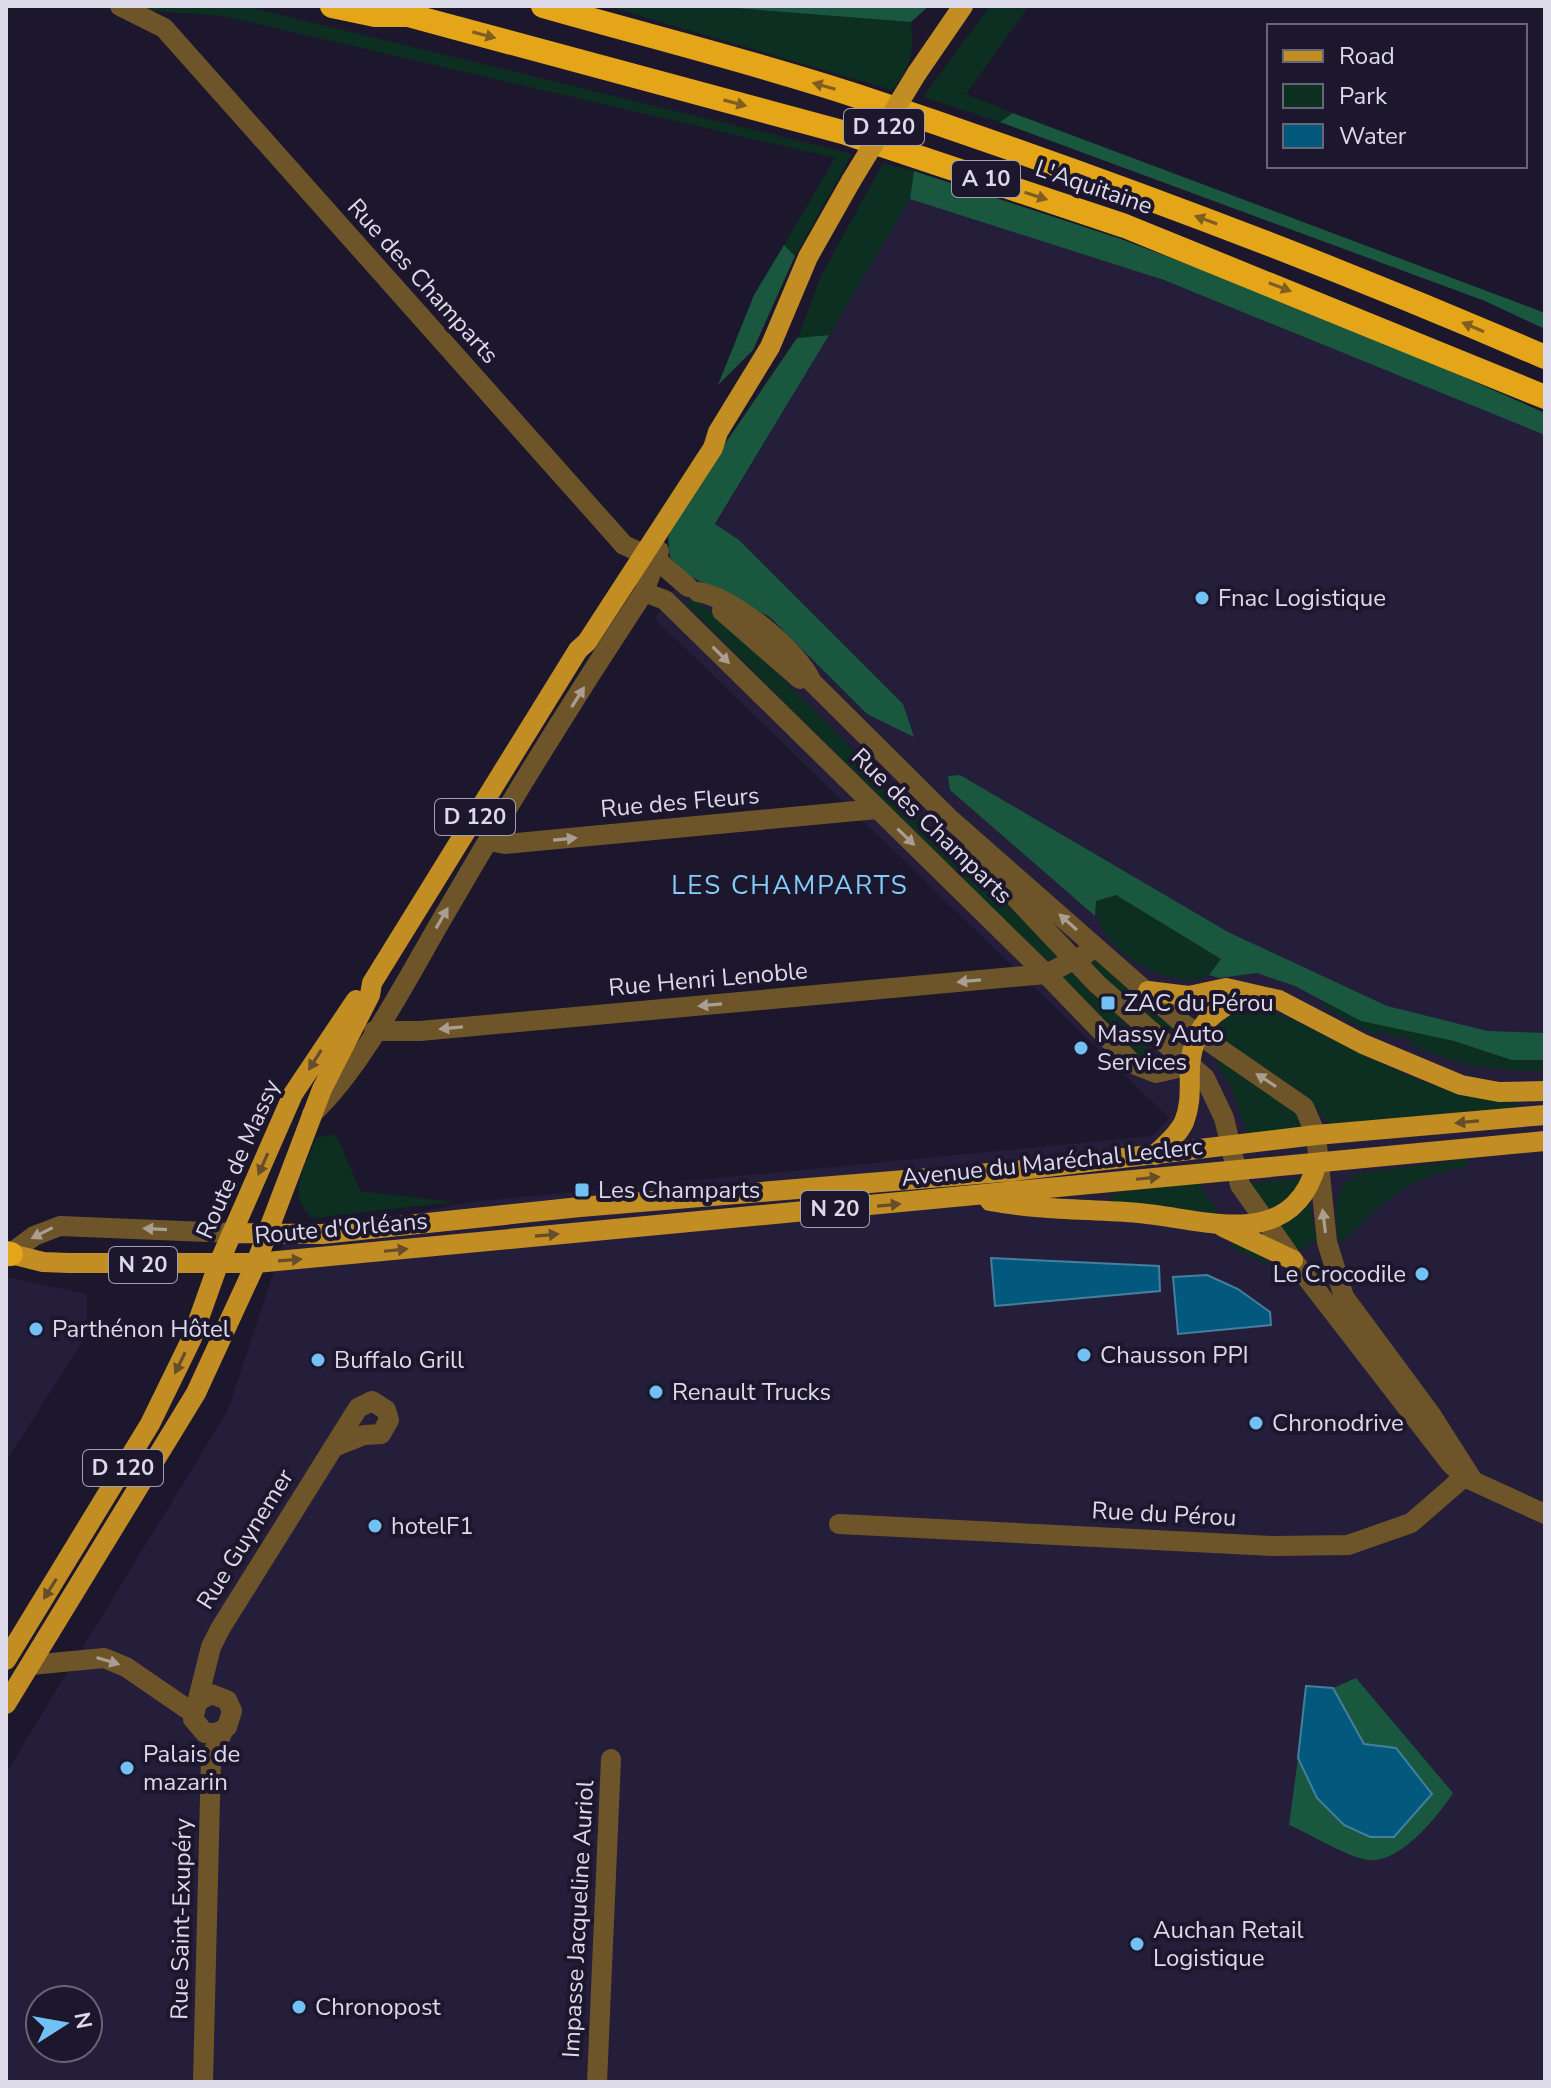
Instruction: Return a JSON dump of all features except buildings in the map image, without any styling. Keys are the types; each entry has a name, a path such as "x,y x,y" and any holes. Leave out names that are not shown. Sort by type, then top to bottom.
{"highway":[{"name":"L'Aquitaine","path":"332,6 375,15 398,10 846,133 1110,221 1297,293 1545,397"},
{"name":"L'Aquitaine","path":"543,6 856,95 1267,243 1545,357"}],"main road":[{"name":"D 120","path":"372,983 578,650 580,637 644,555 704,443 718,432 764,359 808,257 917,73 963,6"},
{"path":"578,650 587,642 713,448 718,432"},
{"name":"Route de Massy","path":"6,1704 196,1393 256,1263 312,1114 372,983"},
{"name":"Route de Massy","path":"6,1660 150,1424 192,1338 218,1265 293,1094 329,1037 364,989 372,983"},
{"path":"1148,991 1189,996 1226,988 1254,993 1279,1000 1363,1044 1461,1085 1499,1092 1545,1091"},
{"path":"1155,1155 1183,1124 1192,1096 1190,1065 1199,1036 1216,1009 1254,993"},
{"name":"Avenue du Maréchal Leclerc","path":"470,1217 1014,1171 1316,1135 1545,1115"},
{"name":"Avenue du Maréchal Leclerc","path":"469,1241 970,1198 1545,1141"},
{"path":"1223,1227 1264,1221 1303,1194 1317,1163"},
{"path":"970,1198 1017,1206 1142,1213 1223,1227 1293,1260"},
{"name":"Route d'Orléans","path":"232,1233 322,1234 470,1217"},
{"name":"Route d'Orléans","path":"218,1265 469,1241"},
{"name":"N 20","path":"8,1254 43,1262 218,1265"}],"street":[{"name":"Rue des Champarts","path":"120,6 164,28 644,555 693,590"},
{"name":"Route de Massy","path":"312,1114 333,1094 403,986 488,841 648,586 644,555"},
{"name":"Rue des Champarts","path":"622,587 648,586 711,594 759,624 806,668 812,682 950,819 968,831 1199,1036 1296,1100 1308,1114 1316,1135"},
{"name":"Rue des Champarts","path":"648,586 1046,974 1133,1064 1156,1073 1190,1065"},
{"name":"Rue des Fleurs","path":"488,841 505,844 877,809"},
{"name":"Rue des Champarts","path":"950,819 963,842 1074,959 1167,1048 1190,1065 1216,1096 1230,1145"},
{"path":"1046,974 1074,959 1102,953"},
{"name":"Rue Henri Lenoble","path":"374,1031 420,1031 1046,974"},
{"path":"1316,1135 1327,1242 1344,1297 1432,1416 1468,1478"},
{"path":"1230,1145 1234,1171 1264,1221 1450,1463 1468,1478 1545,1514"},
{"name":"Route d'Orléans","path":"8,1254 34,1236 60,1226 232,1233"},
{"path":"334,1447 364,1435 381,1434 388,1426 389,1415 383,1406 372,1401 362,1404 355,1412 356,1427 364,1435"},
{"name":"Rue Guynemer","path":"197,1715 208,1662 220,1629 355,1412"},
{"name":"Rue du Pérou","path":"839,1524 1274,1546 1348,1545 1411,1523 1468,1478"},
{"path":"31,1665 104,1658 126,1667 197,1715 211,1734 223,1731 232,1717 230,1705 222,1697 208,1662"},
{"path":"197,1715 206,1695 222,1697"},
{"name":"Rue Saint-Exupéry","path":"197,1715 211,1757 203,2082"},
{"name":"Rue Saint-Exupéry","path":"211,1757 223,1731"},
{"name":"Impasse Jacqueline Auriol","path":"597,2082 611,1759"}],"shaded area":[{"name":"ZAC du Pérou","path":"918,185 981,218 1366,349 1545,434 1545,2082 6,2082 6,1773 228,1410 285,1238 471,1202 1152,1136 1169,1118 655,619 716,524"},
{"path":"6,1277 87,1294 87,1335 6,1461"}],"green space":[{"path":"81,6 239,6 257,9 852,154 795,256 784,245 835,158 224,16"},
{"path":"607,6 709,6 911,22 912,50 904,74 892,90"},
{"path":"709,6 929,6 911,22"},
{"path":"990,6 1029,6 966,94 1013,113 1000,122 923,97"},
{"path":"1013,113 1545,313 1545,329 1485,301 1000,122"},
{"path":"883,163 914,171 910,199 829,335 798,338 821,276"},
{"path":"914,171 1121,239 1339,322 1545,413 1545,435 1164,280 910,199"},
{"path":"784,245 795,256 753,350 718,385 754,295"},
{"path":"829,335 715,524 739,540 903,704 914,737 867,714 770,617 684,573 670,557 668,538 677,514 797,338"},
{"path":"679,597 688,604 692,599 723,619 1059,957 1042,961"},
{"path":"960,775 1228,932 1387,1006 1487,1031 1545,1033 1545,1060 1512,1060 1454,1041 1361,1021 1295,986 1257,973 1219,978 1209,975 1221,959 1116,895 1096,901 1095,916 950,790 948,776"},
{"path":"1116,895 1222,960 1209,974 1199,979 1165,976 1147,969 1116,946 1098,917 1096,901"},
{"path":"1086,961 1111,969 1123,977 1173,1028 1167,1034 1114,990"},
{"path":"1072,972 1147,1045 1149,1066 1061,981 1062,974"},
{"path":"1326,1004 1386,1025 1507,1056 1545,1060 1545,1071 1491,1068 1445,1058 1410,1045 1412,1040 1404,1036 1400,1040 1384,1033 1372,1034 1320,1005"},
{"path":"1255,1008 1294,1020 1420,1080 1466,1095 1517,1101 1518,1108 1328,1124 1304,1094 1213,1034 1230,1015"},
{"path":"1218,1059 1297,1111 1307,1127 1248,1135 1230,1085 1215,1061"},
{"path":"336,1134 360,1191 454,1202 312,1218 300,1199 300,1180 316,1138"},
{"path":"1467,1159 1466,1167 1425,1178 1395,1194 1339,1245 1336,1205 1341,1189 1355,1174"},
{"path":"1302,1178 1289,1200 1268,1210 1249,1183"},
{"path":"1198,1182 1219,1213 1113,1203 1109,1198 1113,1193"},
{"path":"1309,1200 1317,1241 1299,1251 1279,1226"},
{"path":"1232,1243 1254,1252 1282,1272 1233,1248"},
{"path":"1356,1678 1453,1793 1417,1837 1405,1847 1380,1859 1368,1860 1350,1855 1289,1825 1298,1758 1317,1798 1364,1744 1333,1688"}],"water":[{"path":"991,1258 1159,1266 1160,1291 995,1306"},
{"path":"1207,1275 1238,1289 1270,1312 1271,1325 1178,1334 1173,1277"},
{"path":"1306,1686 1333,1688 1364,1744 1396,1748 1432,1794 1394,1837 1370,1837 1344,1825 1317,1798 1298,1758"}],"place":[{"name":"Fnac Logistique","path":"1202,598"},
{"name":"ZAC du Pérou","path":"1108,1003"},
{"name":"Massy Auto Services","path":"1081,1048"},
{"name":"Les Champarts","path":"582,1190"},
{"name":"Le Crocodile","path":"1422,1274"},
{"name":"Parthénon Hôtel","path":"36,1329"},
{"name":"Chausson PPI","path":"1084,1355"},
{"name":"Buffalo Grill","path":"318,1360"},
{"name":"Renault Trucks","path":"656,1392"},
{"name":"Chronodrive","path":"1256,1423"},
{"name":"hotelF1","path":"375,1526"},
{"name":"Palais de mazarin","path":"127,1768"},
{"name":"Auchan Retail Logistique","path":"1137,1944"},
{"name":"Chronopost","path":"299,2007"}],"district":[{"name":"LES CHAMPARTS","path":"790,885"}]}
